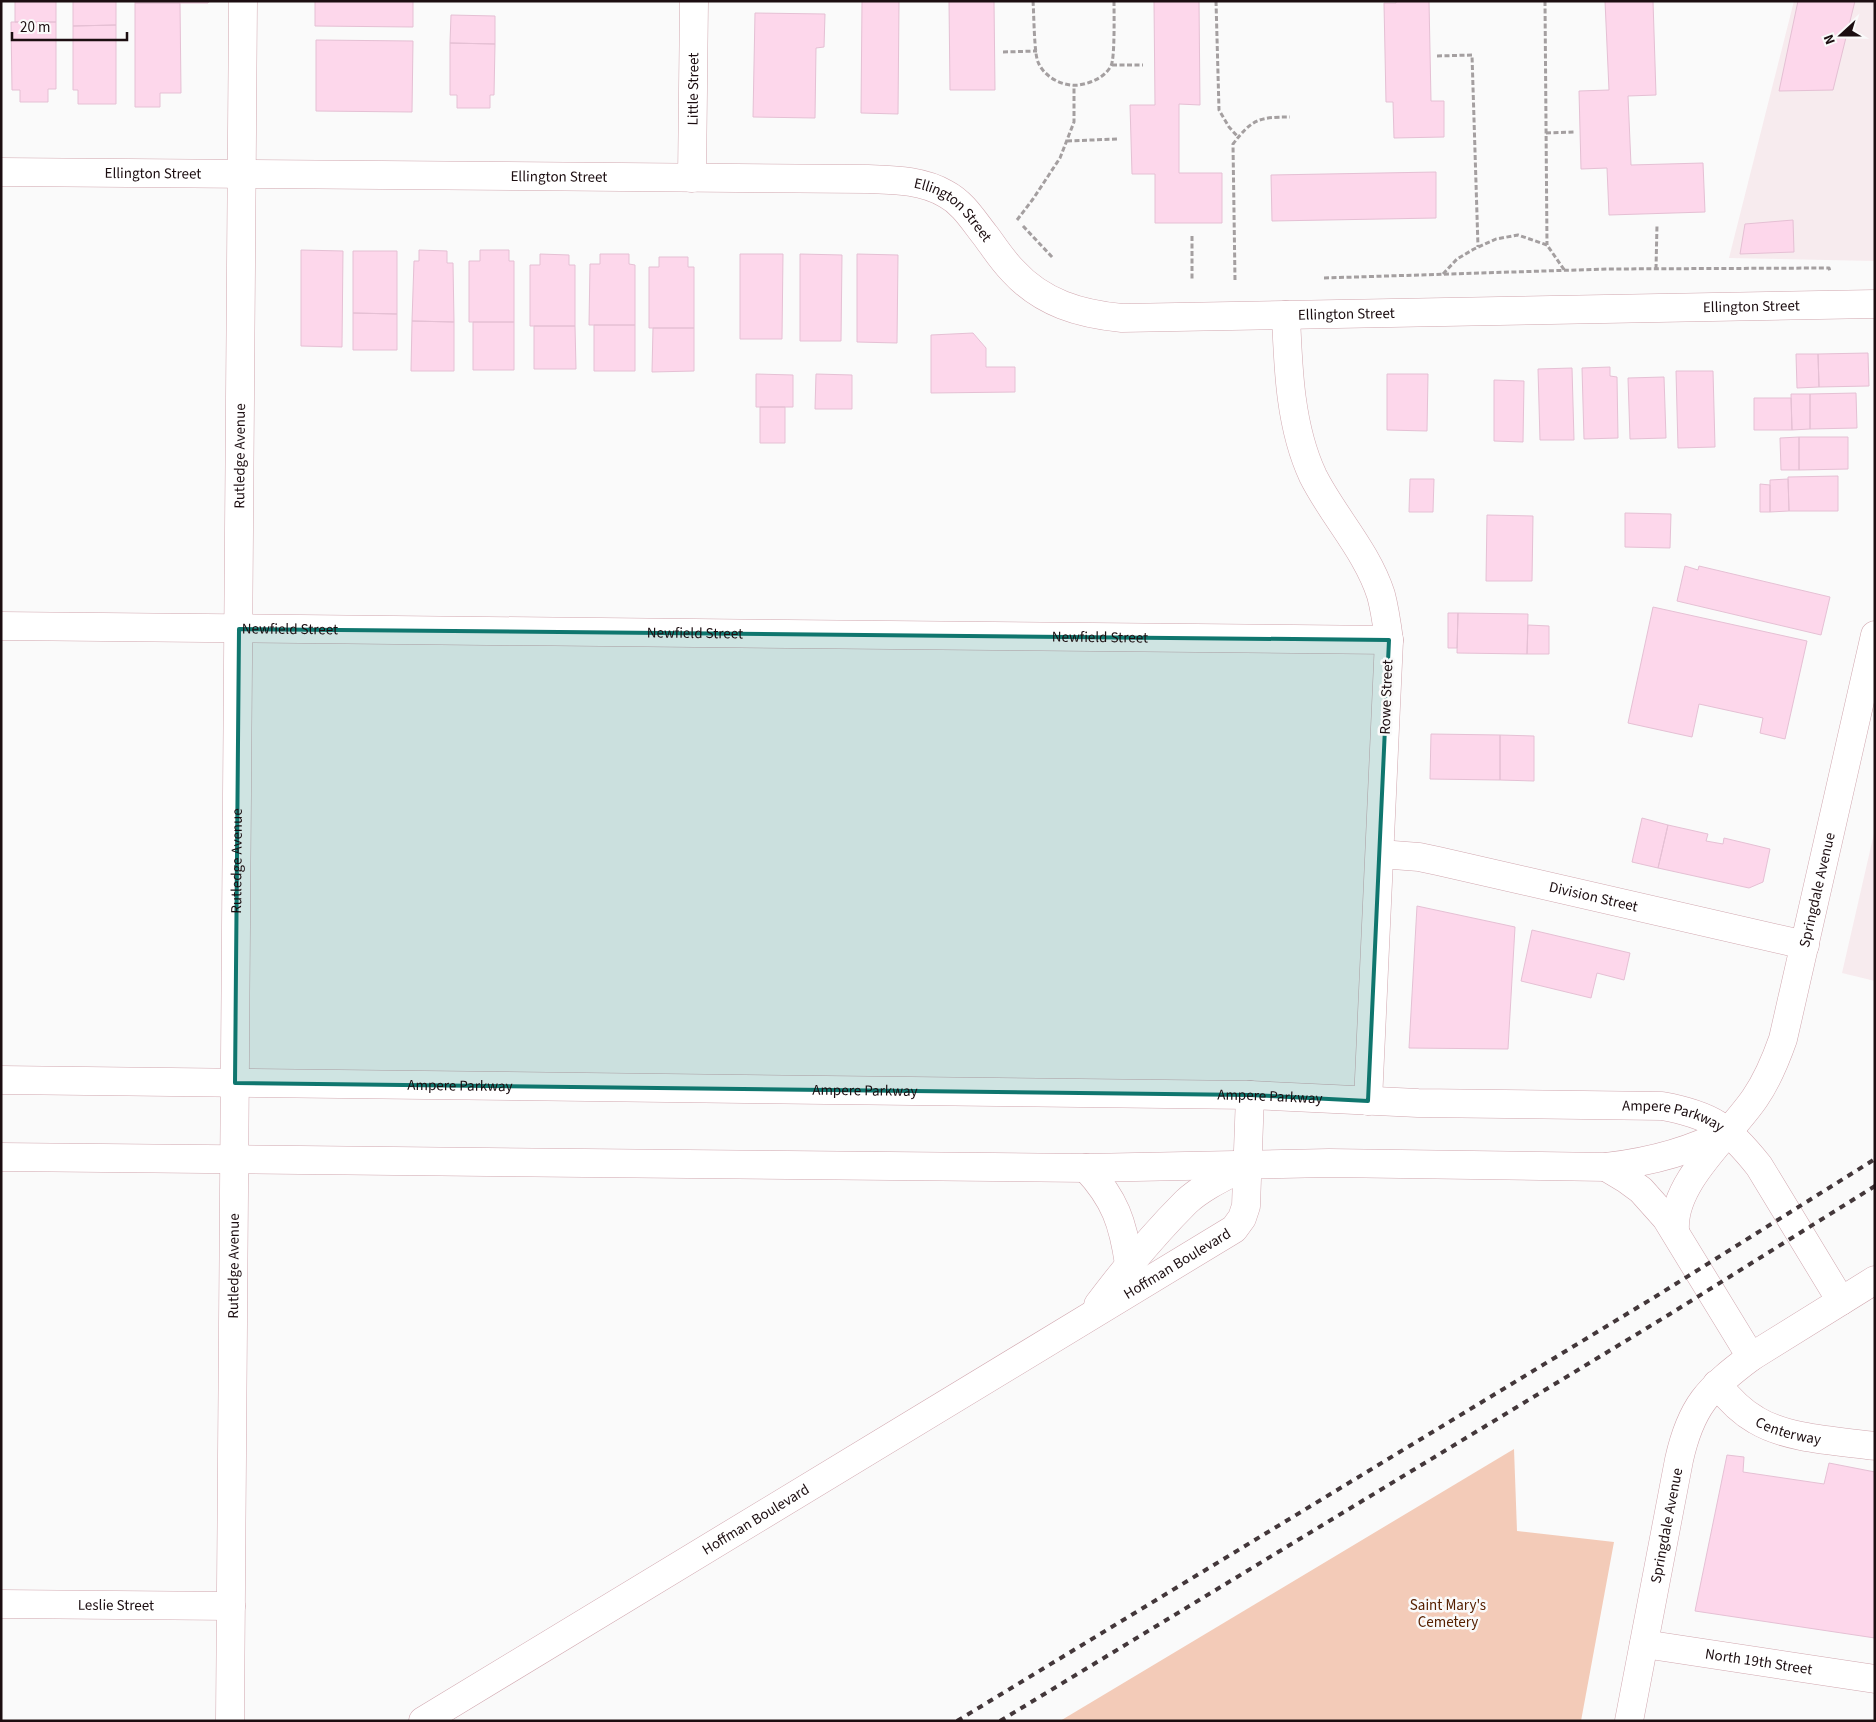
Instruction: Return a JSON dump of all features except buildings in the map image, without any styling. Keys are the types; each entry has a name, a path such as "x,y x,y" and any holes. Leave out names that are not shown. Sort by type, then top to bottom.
{"street":[{"name":"Rutledge Avenue","path":"230,1721 243,1"},
{"name":"Little Street","path":"692,178 694,1"},
{"name":"Ellington Street","path":"1,172 868,178 926,184 946,194 962,206 1012,271 1031,289 1051,302 1066,307 1097,316 1122,318 1875,304"},
{"name":"Rowe Street","path":"1286,315 1290,386 1302,447 1312,474 1324,496 1369,568 1380,594 1389,640 1368,1101"},
{"name":"Newfield Street","path":"1,626 1389,640"},
{"name":"Springdale Avenue","path":"1675,1230 1674,1219 1685,1190 1700,1167 1754,1099 1776,1060 1805,945 1875,636"},
{"name":"Division Street","path":"1380,854 1419,857 1438,861 1805,945"},
{"name":"Ampere Parkway","path":"1,1080 1250,1095 1368,1101 1662,1106 1695,1113 1712,1120 1728,1131 1710,1142 1670,1155 1606,1167 1329,1163 1086,1168 1,1157"},
{"name":"Hoffman Boulevard","path":"423,1721 1234,1229 1242,1218 1246,1206 1250,1095"},
{"path":"1728,1131 1759,1166 1841,1300"},
{"name":"Hoffman Boulevard","path":"1088,1318 1129,1264 1187,1202 1222,1178 1248,1164"},
{"path":"1606,1167 1641,1190 1675,1230 1751,1357"},
{"path":"1086,1168 1099,1182 1117,1211 1129,1264"},
{"name":"Springdale Avenue","path":"1629,1721 1684,1440 1690,1420 1717,1384 1751,1357 1875,1280"},
{"name":"Centerway","path":"1717,1384 1741,1410 1771,1428 1788,1433 1875,1446"},
{"name":"Leslie Street","path":"1,1604 231,1606"},
{"name":"North 19th Street","path":"1644,1644 1875,1679"}],"path":[{"path":"1033,1 1037,62 1044,71 1063,84 1074,85 1090,83 1103,75 1112,65 1114,1"},
{"path":"1216,1 1219,110 1229,127 1238,137"},
{"path":"1545,1 1547,245 1565,271"},
{"path":"1004,52 1036,51"},
{"path":"1437,56 1472,55 1478,247"},
{"path":"1112,65 1143,65"},
{"path":"1056,262 1034,236 1016,220 1033,199 1060,158 1074,122 1074,85"},
{"path":"1234,280 1233,144 1242,131 1254,121 1290,116"},
{"path":"1546,132 1574,132"},
{"path":"1067,141 1117,139"},
{"path":"1656,269 1657,225"},
{"path":"1442,274 1457,259 1496,239 1518,235 1547,245"},
{"path":"1192,236 1192,281"},
{"path":"1318,278 1656,269 1829,268 1847,304"},
{"path":"1226,280 1243,280"},
{"path":"1183,281 1200,281"}],"highlighted area":[{"path":"239,629 1389,640 1368,1101 1250,1095 235,1083"}],"shaded area":[{"path":"1794,1 1875,1 1875,261 1729,258"},
{"path":"1875,829 1875,981 1842,973"}],"green space":[{"name":"Saint Mary's Cemetery","path":"1514,1449 1517,1531 1614,1542 1581,1721 1060,1721"}],"railway":[{"path":"957,1721 1658,1295 1875,1159"},
{"path":"1000,1721 1670,1314 1875,1186"}]}
